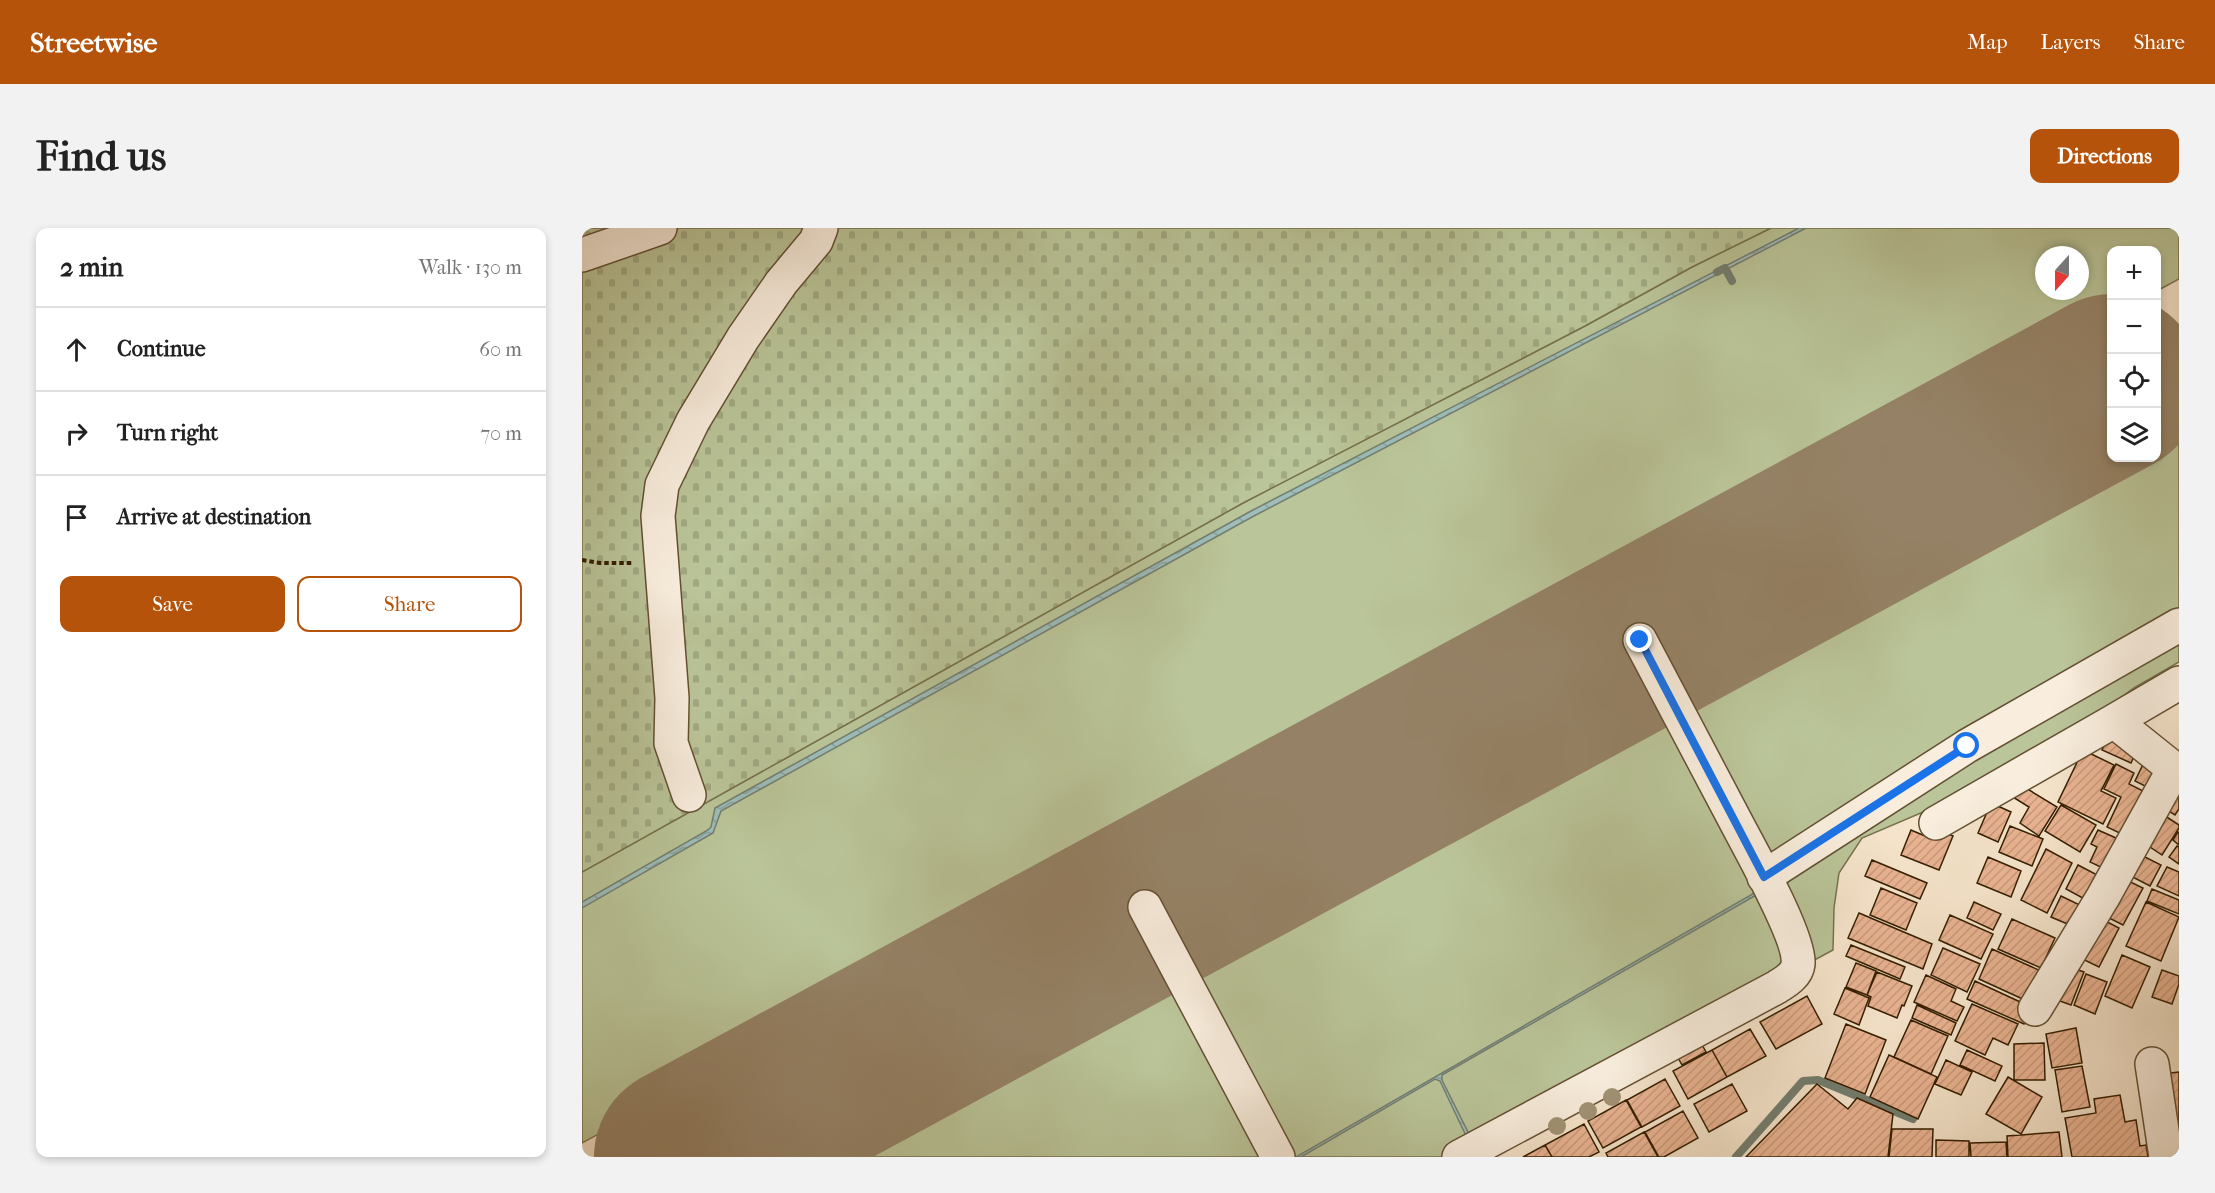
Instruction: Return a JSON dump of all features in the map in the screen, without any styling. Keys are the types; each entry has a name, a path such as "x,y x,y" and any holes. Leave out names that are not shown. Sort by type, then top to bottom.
{"street":[{"path":"582,255 660,228"},
{"path":"689,795 671,743 672,698 658,516 662,485 693,422 738,348 781,283 816,241 821,228"},
{"path":"1764,877 1967,746 2179,625"},
{"path":"1460,1157 1756,998 1790,978 1797,968 1797,951 1791,933 1640,640"},
{"path":"1936,823 2179,683"},
{"path":"2035,1010 2177,771 2115,721"},
{"path":"1145,907 1278,1157"},
{"path":"2152,1064 2166,1157"}],"path":[{"path":"582,560 663,567"}],"green space":[{"path":"582,228 1771,228 1692,267 1585,326 1243,503 582,872"},
{"path":"1771,228 2179,228 2179,279 2161,289 2161,246 2107,246 2107,317 582,1143 582,872 1243,503 1585,326 1692,267"},
{"path":"2179,416 2179,662 2134,688 2041,757 1963,795 1862,838 1839,873 1834,908 1833,950 1450,1157 1293,1157 1190,952 2107,455 2107,462 2161,462 2161,426"},
{"path":"1156,970 1163,973 1265,1157 811,1157"}],"water":[{"path":"1799,228 1806,228 1252,517 721,811 713,833 582,908 582,902 708,830 711,827 715,808 1251,511"},
{"path":"1763,888 1765,890 1442,1075 1442,1080 1471,1138 1468,1140 1440,1081 1435,1079 1301,1157 1296,1157"}],"building":[{"path":"2111,732 2139,745 2131,763 2102,750"},
{"path":"2083,750 2114,765 2101,791 2116,798 2103,824 2058,802"},
{"path":"2147,756 2166,765 2153,790 2135,781"},
{"path":"2116,764 2134,773 2129,784 2151,795 2130,838 2107,827 2121,797 2104,789"},
{"path":"2179,780 2179,809 2175,815 2158,804"},
{"path":"2016,782 2057,807 2039,836 2020,823 2029,807 2008,794"},
{"path":"1991,803 2011,812 1998,842 1978,833"},
{"path":"2061,805 2096,825 2080,852 2045,831"},
{"path":"2156,810 2179,825 2162,855 2138,839"},
{"path":"2010,826 2043,839 2032,866 1999,852"},
{"path":"1936,829 1953,836 1939,870 1901,855 1911,830 1932,839"},
{"path":"2098,830 2125,842 2111,872 2090,862 2097,847 2091,844"},
{"path":"2179,833 2179,845 2173,840"},
{"path":"2177,846 2179,847 2179,864 2169,857"},
{"path":"2046,849 2072,863 2047,913 2021,900"},
{"path":"2131,850 2161,865 2150,886 2121,871"},
{"path":"1988,857 2021,871 2011,897 1977,883"},
{"path":"1872,860 1927,883 1920,899 1865,876"},
{"path":"2078,865 2103,878 2090,902 2066,889"},
{"path":"2167,867 2179,872 2179,896 2157,886"},
{"path":"2118,876 2143,888 2123,925 2099,913"},
{"path":"1881,888 1917,903 1906,930 1870,915"},
{"path":"2152,889 2179,900 2179,914 2147,901"},
{"path":"2061,896 2086,908 2077,928 2051,917"},
{"path":"1974,902 2001,914 1993,930 1967,918"},
{"path":"2146,902 2179,917 2161,961 2126,946"},
{"path":"1859,913 1932,944 1923,969 1848,938"},
{"path":"1950,915 1993,934 1981,959 1939,940"},
{"path":"2094,915 2119,928 2099,967 2074,955"},
{"path":"2012,919 2055,938 2041,968 1998,949"},
{"path":"1851,945 1905,967 1900,979 1846,956"},
{"path":"1943,948 1980,964 1967,992 1931,975"},
{"path":"1992,949 2041,971 2027,1001 1979,979"},
{"path":"2122,955 2150,967 2132,1008 2105,996"},
{"path":"1856,963 1876,971 1867,995 1846,987"},
{"path":"2064,965 2084,972 2071,1005 2052,998"},
{"path":"2162,970 2179,976 2179,984 2172,1004 2152,997"},
{"path":"1877,972 1912,986 1897,1018 1868,1006 1871,997 1867,995"},
{"path":"2086,974 2107,982 2095,1014 2074,1005"},
{"path":"1926,975 1956,989 1951,1001 1964,1007 1957,1021 1914,1002"},
{"path":"1975,981 2031,1007 2024,1024 1967,999"},
{"path":"1845,988 1869,998 1859,1025 1834,1014"},
{"path":"1807,996 1822,1024 1776,1049 1760,1022"},
{"path":"1972,1004 2018,1024 2008,1045 1993,1038 1985,1055 1955,1041"},
{"path":"1917,1005 1956,1023 1951,1035 1912,1018"},
{"path":"1911,1020 1948,1036 1931,1074 1894,1057"},
{"path":"1846,1024 1886,1040 1865,1094 1825,1078"},
{"path":"2076,1028 2082,1063 2052,1068 2046,1034"},
{"path":"1750,1029 1766,1056 1727,1077 1712,1050"},
{"path":"1700,1041 1706,1052 1682,1065 1676,1054"},
{"path":"2044,1043 2045,1080 2014,1080 2014,1044"},
{"path":"1712,1050 1727,1077 1688,1099 1673,1071"},
{"path":"1967,1050 2002,1066 1995,1081 1960,1065"},
{"path":"1889,1055 1937,1077 1918,1119 1870,1097"},
{"path":"1946,1060 1972,1072 1961,1095 1935,1084"},
{"path":"2082,1066 2090,1107 2062,1112 2055,1070"},
{"path":"2179,1072 2179,1123 2177,1124 2162,1074"},
{"path":"2008,1077 2042,1097 2021,1134 1986,1114"},
{"path":"1665,1079 1680,1106 1642,1127 1627,1100"},
{"path":"1732,1084 1747,1111 1709,1132 1694,1104"},
{"path":"1817,1084 1848,1109 1857,1098 1893,1114 1888,1157 1746,1157"},
{"path":"2120,1095 2125,1122 2136,1120 2140,1146 2146,1145 2148,1157 2072,1157 2065,1118 2096,1113 2094,1099"},
{"path":"1626,1100 1641,1127 1603,1148 1588,1121"},
{"path":"1683,1111 1698,1138 1664,1157 1659,1157 1645,1132"},
{"path":"1584,1124 1599,1152 1589,1157 1552,1157 1545,1145"},
{"path":"1892,1129 1933,1129 1932,1157 1889,1157"},
{"path":"1644,1132 1658,1157 1608,1157 1606,1153"},
{"path":"2059,1132 2062,1157 2008,1157 2007,1136"},
{"path":"1936,1140 1969,1141 1969,1157 1936,1157"},
{"path":"2006,1142 2007,1157 1971,1157 1970,1143"},
{"path":"1545,1145 1552,1157 1523,1157"}],"waterway":[{"path":"1717,272 1725,268 1732,281"},
{"path":"1736,1157 1803,1081 1818,1080 1913,1119"}],"runway":[{"path":"684,1157 2107,387"}],"route":[{"path":"1640,640 1764,877 1967,746"}]}
